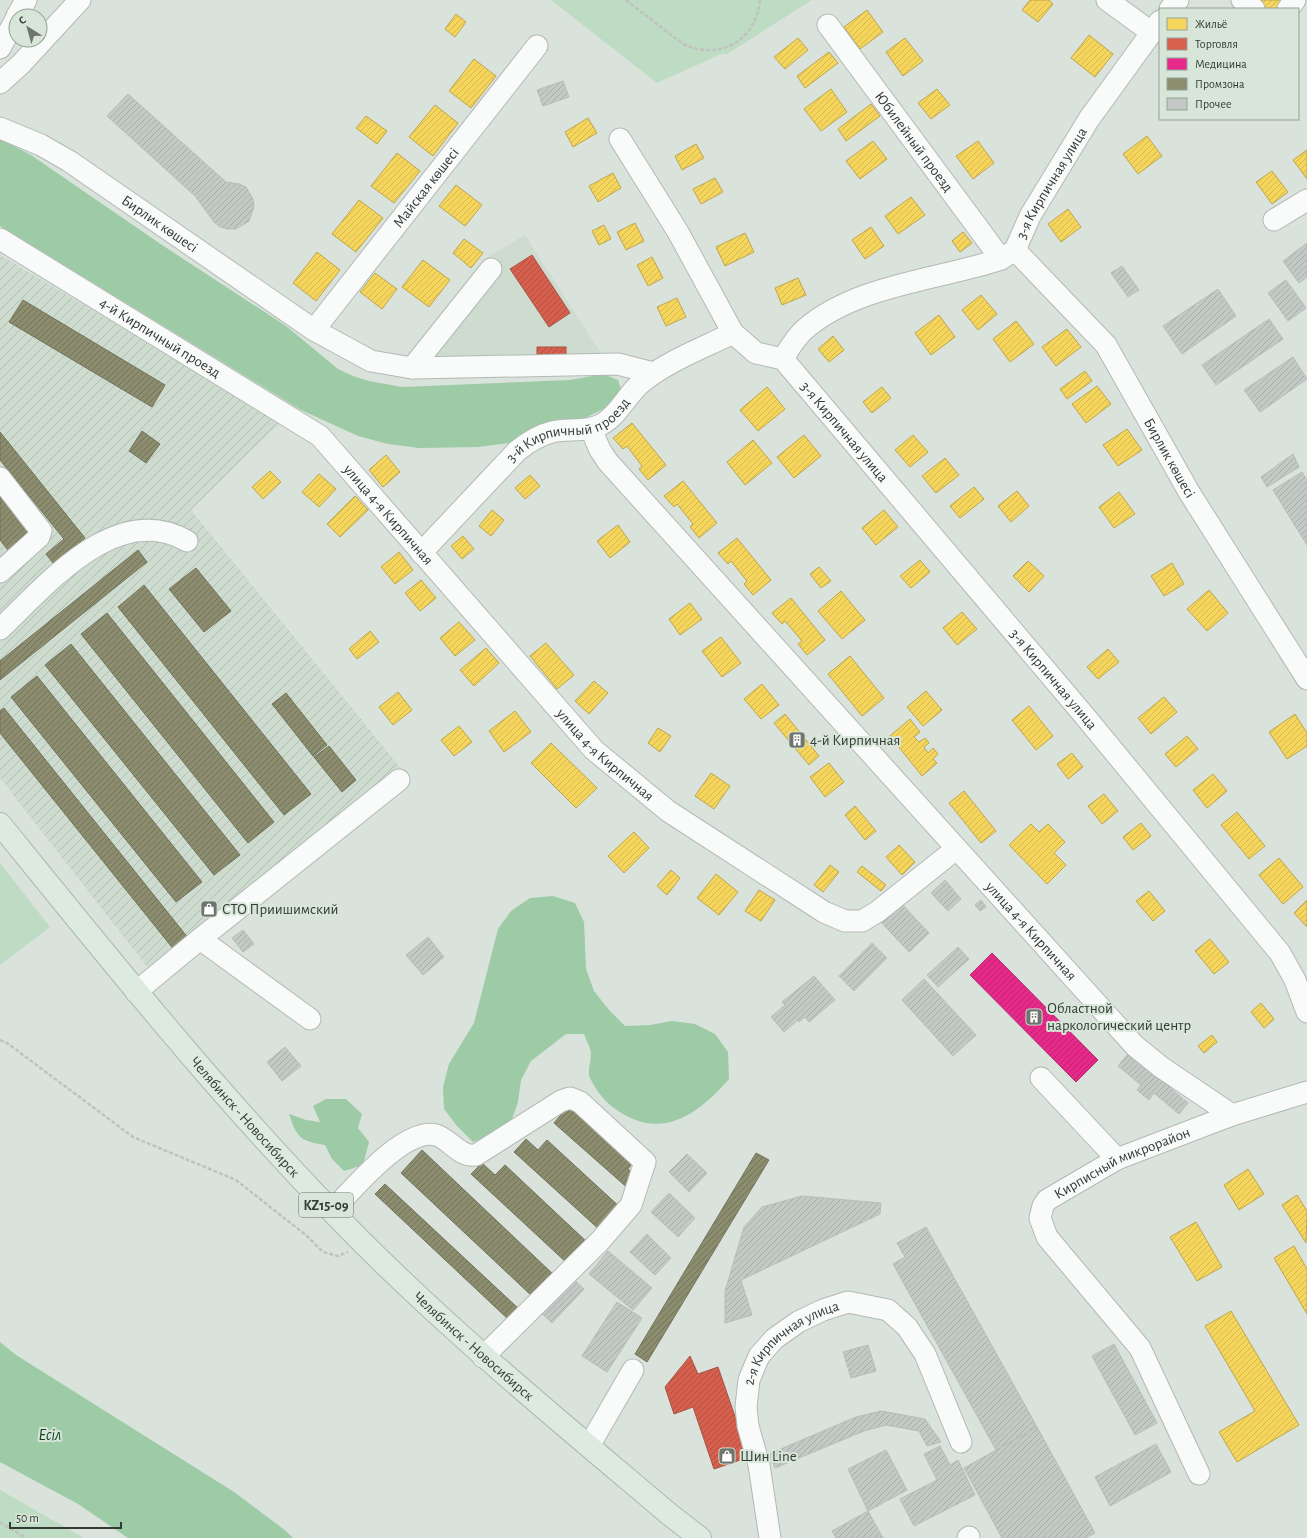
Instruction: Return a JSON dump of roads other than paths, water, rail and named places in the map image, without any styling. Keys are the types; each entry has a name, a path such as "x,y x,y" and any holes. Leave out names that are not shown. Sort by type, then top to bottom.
{"highway":[{"name":"Челябинск - Новосибирск","path":"0,824 136,992 242,1114 362,1242 483,1357 669,1514 700,1538"}],"street":[{"path":"0,83 21,64 80,0"},
{"path":"1107,0 1156,27"},
{"path":"1171,8 1178,0"},
{"path":"1242,0 1253,8"},
{"name":"Юбилейный проезд","path":"828,25 1008,255"},
{"name":"3-я Кирпичная улица","path":"1008,255 1089,119 1156,27"},
{"path":"0,48 8,34"},
{"name":"Майская көшесі","path":"314,330 537,46"},
{"name":"Бирлик көшесі","path":"0,128 41,145 69,161 314,330 371,361 412,368 601,363 618,364 653,373"},
{"path":"620,139 678,232 733,333 756,353 783,359 803,330 819,318 837,309 870,294 1008,255"},
{"path":"1274,220 1307,200"},
{"name":"4-й Кирпичный проезд","path":"0,239 320,436"},
{"name":"Бирлик көшесі","path":"1008,255 1106,345 1189,492 1307,679"},
{"path":"412,368 491,269"},
{"name":"3-й Кирпичный проезд","path":"421,553 524,445 551,432 590,429 603,424 613,415 640,384 653,373 733,333"},
{"name":"3-я Кирпичная улица","path":"783,359 1083,714 1280,953 1305,1001"},
{"name":"улица 4-я Кирпичная","path":"590,429 608,462 1135,1046 1161,1067 1232,1115"},
{"name":"улица 4-я Кирпичная","path":"320,436 594,750 668,811 824,912 845,921 862,921 878,912 956,849"},
{"path":"0,478 41,531 39,537 0,572"},
{"path":"0,628 64,568 99,544 120,536 143,530 173,533 187,541"},
{"path":"136,992 399,780"},
{"path":"200,939 310,1019"},
{"path":"1041,1078 1117,1160"},
{"path":"1232,1115 1307,1092"},
{"path":"332,1211 389,1153 401,1144 421,1137 436,1135 467,1155 476,1155 561,1101 570,1098 580,1102 645,1162 631,1205 600,1242 483,1357"},
{"name":"Кирписный микрорайон","path":"1199,1474 1140,1348 1047,1237 1041,1224 1040,1213 1047,1200 1117,1160 1232,1115"},
{"name":"2-я Кирпичная улица","path":"770,1538 759,1465 748,1426 746,1407 749,1380 759,1356 774,1339 804,1319 823,1310 848,1302 888,1310 907,1327 925,1354 961,1442"},
{"path":"589,1446 633,1370"}],"water":[{"path":"0,139 31,155 162,245 286,326 338,369 353,376 369,381 402,387 570,380 603,374 618,380 623,396 613,404 585,418 551,424 509,443 478,447 419,448 388,444 358,436 301,410 0,226"},
{"path":"553,896 575,903 584,922 586,969 594,991 609,1010 625,1026 650,1025 672,1021 695,1024 715,1034 728,1052 729,1079 707,1101 683,1118 655,1124 640,1122 619,1112 604,1100 590,1078 589,1070 591,1052 584,1034 566,1034 531,1061 521,1080 518,1102 511,1122 493,1134 473,1142 457,1126 444,1109 443,1087 449,1064 474,1023 498,929 511,911 530,898"},
{"path":"326,1099 346,1099 362,1114 358,1128 369,1142 363,1165 344,1171 332,1159 325,1145 305,1140 294,1128 289,1114 306,1120 320,1122 313,1106"},
{"name":"Есіл","path":"0,1342 16,1355 234,1492 286,1531 293,1538 128,1538 78,1504 0,1462"}],"place":[{"name":"4-й Кирпичная","path":"797,740"},
{"name":"СТО Приишимский","path":"209,909"},
{"name":"Областной наркологический центр","path":"1034,1017"},
{"name":"Шин Line","path":"727,1456"}]}
